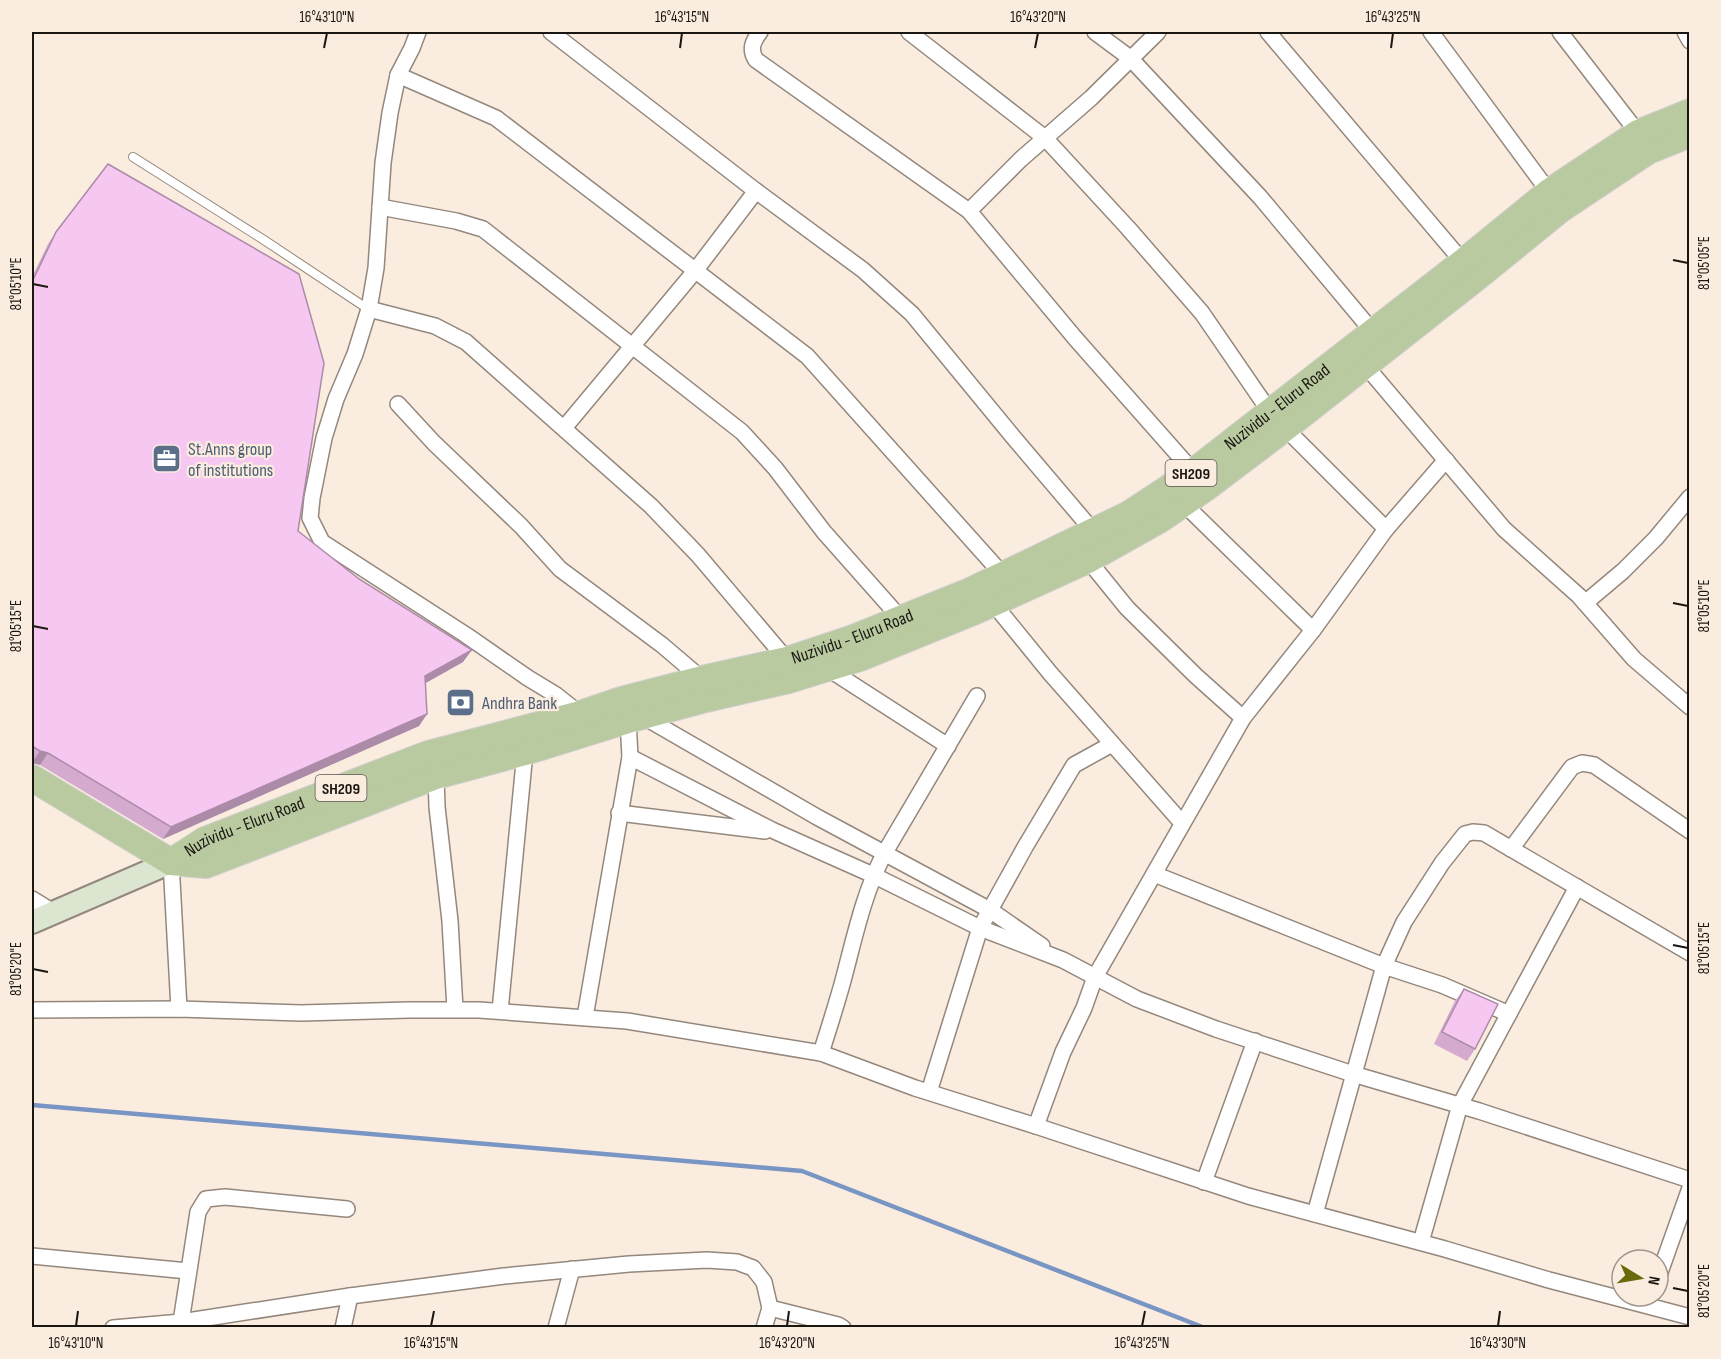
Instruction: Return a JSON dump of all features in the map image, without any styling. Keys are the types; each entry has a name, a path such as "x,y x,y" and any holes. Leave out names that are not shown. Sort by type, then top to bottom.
{"main road":[{"name":"Nuzividu - Eluru Road","path":"1278,420 1365,365 1470,270 1549,192 1638,133 1689,112"},
{"name":"Nuzividu - Eluru Road","path":"631,713 702,680 787,660 902,620 970,591 1200,480 1278,420 1373,332 1648,151 1689,134"},
{"name":"Nuzividu - Eluru Road","path":"631,713 789,680 909,639 1088,560 1131,537 1184,504 1200,480"},
{"path":"32,922 171,862 206,865 436,776 525,752 583,724 631,713"},
{"name":"Nuzividu - Eluru Road","path":"32,778 171,862 205,840 428,754 583,724"}],"street":[{"path":"418,32 398,75 390,113 376,268 369,309 324,438 310,518 322,542 556,695 583,724"},
{"path":"551,32 863,270 912,314 1093,531"},
{"path":"760,32 752,48 752,54 756,60 969,211 1075,338 1200,480"},
{"path":"909,32 1045,138 1202,313 1278,420 1386,530"},
{"path":"1095,32 1130,58 1260,197 1373,332"},
{"path":"969,211 1021,159 1091,98 1158,32"},
{"path":"1268,32 1470,270"},
{"path":"1431,32 1549,192"},
{"path":"1560,32 1638,133"},
{"path":"1685,32 1689,41"},
{"path":"398,75 496,117 807,356 1004,575"},
{"path":"564,428 695,271 756,190"},
{"path":"380,207 456,221 483,229 742,432 775,468 824,532 902,620"},
{"path":"369,309 435,326 466,342 651,506 698,555 787,660"},
{"path":"1365,365 1504,529 1585,603 1634,659 1689,707"},
{"path":"398,404 434,443 521,526 560,569 662,645 702,680"},
{"path":"1036,1126 1063,1052 1095,977 1243,718 1313,630 1386,530 1446,460"},
{"path":"1585,603 1623,571 1688,503"},
{"path":"1184,504 1313,630"},
{"path":"1088,560 1127,608 1196,676 1243,718"},
{"path":"993,603 1050,673 1182,823"},
{"path":"827,668 948,746"},
{"path":"821,1053 873,875 977,696"},
{"path":"585,1017 630,757 631,713 884,854 990,910 1063,960 1137,999 1216,1029 1353,1074 1689,1180"},
{"path":"929,1092 980,928 1074,765 1112,744"},
{"path":"500,1011 525,752"},
{"path":"630,757 776,832 873,875 980,928 1063,960"},
{"path":"1511,849 1572,767 1582,763 1594,765 1689,831"},
{"path":"436,776 437,807 450,921 455,1010"},
{"path":"619,813 776,832"},
{"path":"1315,1214 1384,966 1404,922 1442,863 1465,834 1484,833 1689,953"},
{"path":"171,862 179,1009"},
{"path":"1154,874 1384,966 1442,985 1509,1014"},
{"path":"1421,1242 1460,1106 1577,887"},
{"path":"32,899 52,912"},
{"path":"32,1010 179,1009 301,1013 500,1011 627,1021 821,1053 929,1092 1248,1196 1421,1242 1549,1280 1610,1293"},
{"path":"1204,1182 1255,1041"},
{"path":"1668,1248 1689,1188"},
{"path":"181,1322 198,1212 206,1199 225,1197 347,1209"},
{"path":"32,1256 188,1271"},
{"path":"113,1328 181,1322 350,1296 504,1276 707,1260 737,1262 753,1268 764,1282 770,1308 764,1328"},
{"path":"556,1328 572,1269"},
{"path":"343,1328 350,1296"},
{"path":"770,1308 843,1328"},
{"path":"1667,1308 1689,1317"}],"lane":[{"path":"133,157 369,309"}],"building":[{"name":"St.Anns group of institutions","path":"108,164 299,274 324,363 298,531 359,579 472,650 425,676 427,714 171,827 48,753 32,746 32,282 56,232"},
{"path":"1464,989 1498,1004 1475,1049 1442,1032"}],"waterway":[{"path":"32,1105 802,1171 1205,1328"}],"place":[{"name":"St.Anns group of institutions","path":"167,459"},
{"name":"Andhra Bank","path":"461,703"}]}
